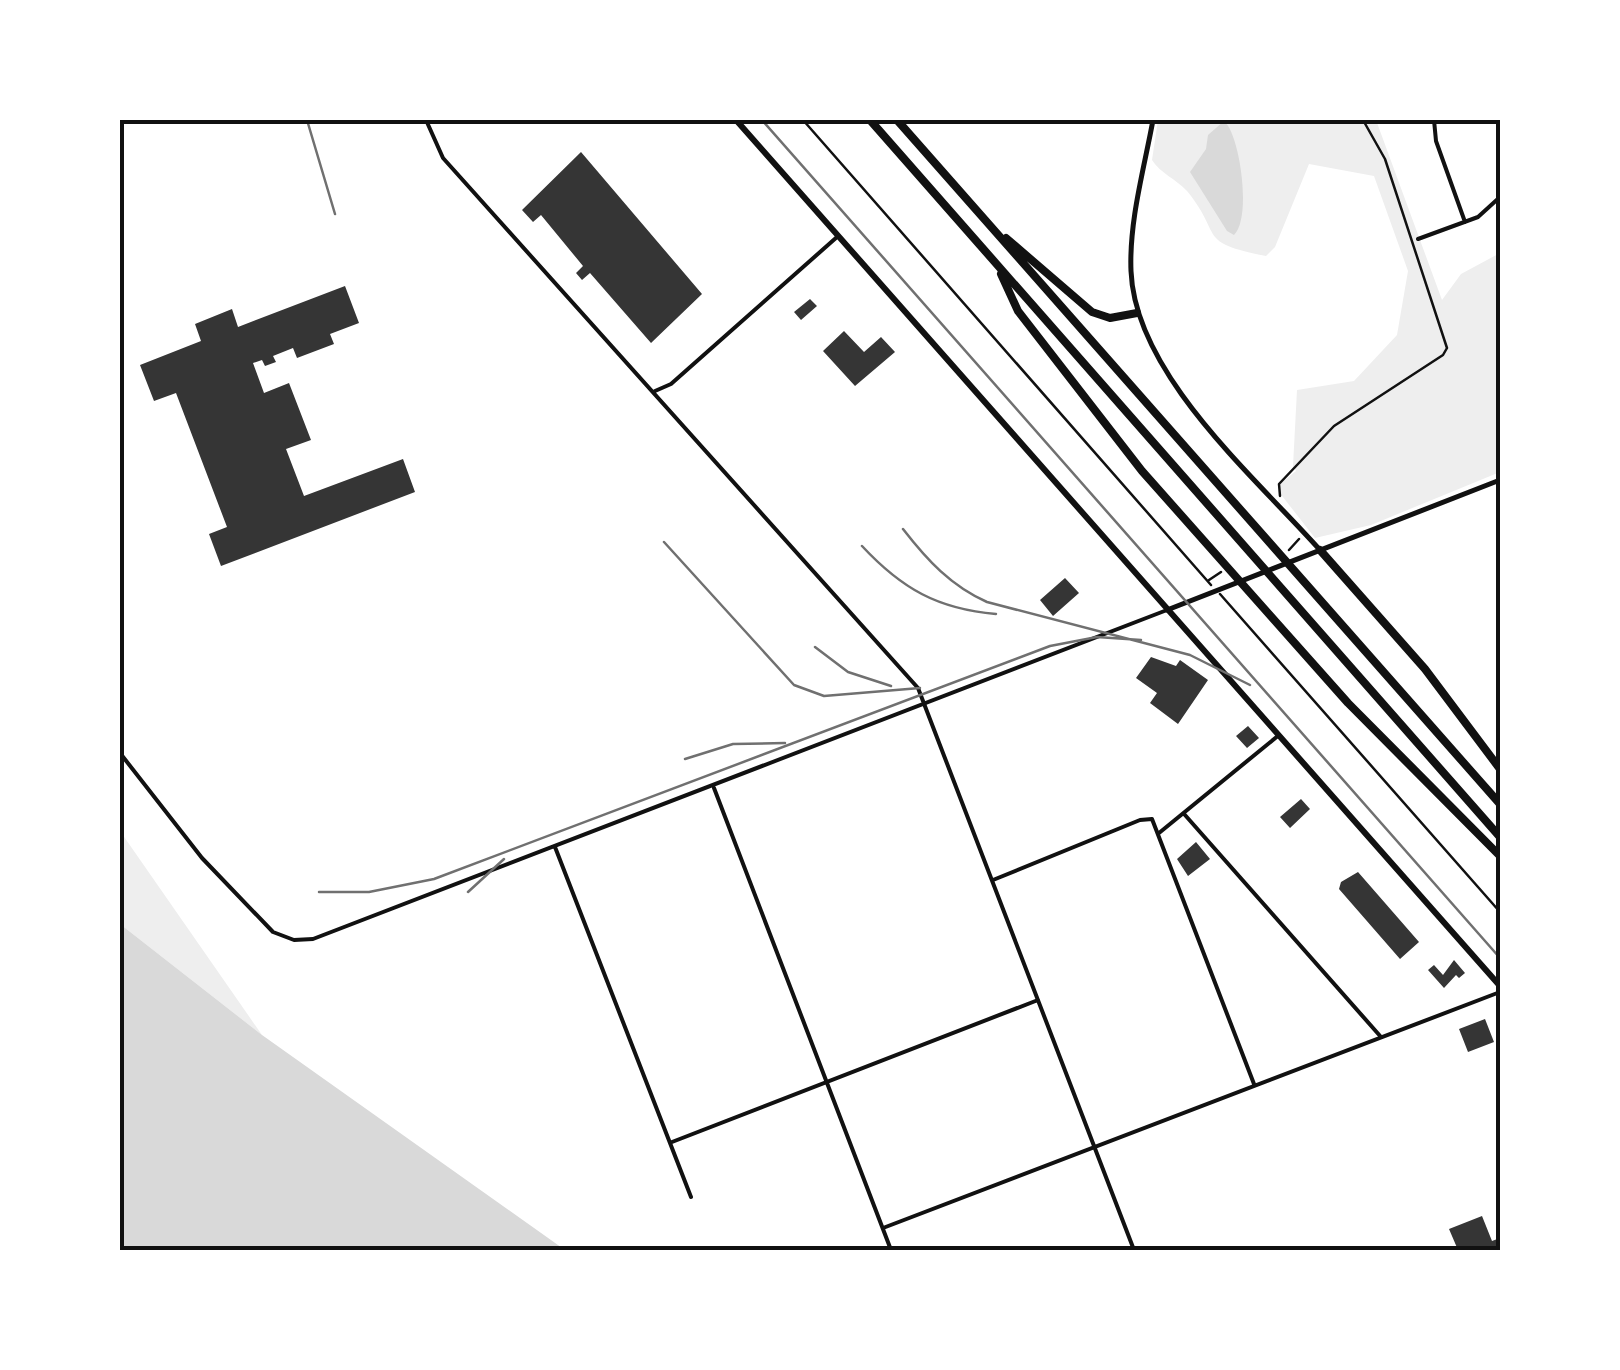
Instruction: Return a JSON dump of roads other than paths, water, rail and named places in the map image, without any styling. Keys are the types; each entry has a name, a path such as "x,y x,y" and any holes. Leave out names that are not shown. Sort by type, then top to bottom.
{"highway":[{"path":"870,120 1500,836"},
{"path":"897,120 1500,804"},
{"path":"988,224 1092,312 1110,318 1137,313"},
{"path":"996,265 1030,326 1142,471 1380,738 1500,856"},
{"path":"1320,550 1425,669 1500,769"}],"main road":[{"path":"736,120 1500,989"}],"street":[{"path":"426,120 443,158 918,688 1134,1250"},
{"path":"1154,120 1131,249 1137,313 1168,377 1320,550"},
{"path":"1434,120 1436,141 1465,222"},
{"path":"1418,240 1485,213 1500,198"},
{"path":"655,392 672,383 838,236"},
{"path":"120,753 202,858 273,932 294,940 313,939 1500,480"},
{"path":"1160,833 1279,735"},
{"path":"714,786 891,1250"},
{"path":"1186,815 1381,1037"},
{"path":"992,880 1140,820 1152,819 1254,1084"},
{"path":"555,848 692,1197"},
{"path":"882,1228 1500,989"},
{"path":"672,1142 1038,1000"}],"railway":[{"path":"307,120 335,214"},
{"path":"762,120 1500,958"},
{"path":"903,529 941,571 987,602 1190,655 1250,685"},
{"path":"664,542 794,685 824,696 920,688"},
{"path":"862,546 892,574 922,594 956,607 996,614"},
{"path":"319,892 369,892 434,879 1050,646 1097,637 1141,640"},
{"path":"815,647 848,672 891,686"},
{"path":"685,759 733,744 785,743"},
{"path":"468,892 504,859"}]}
